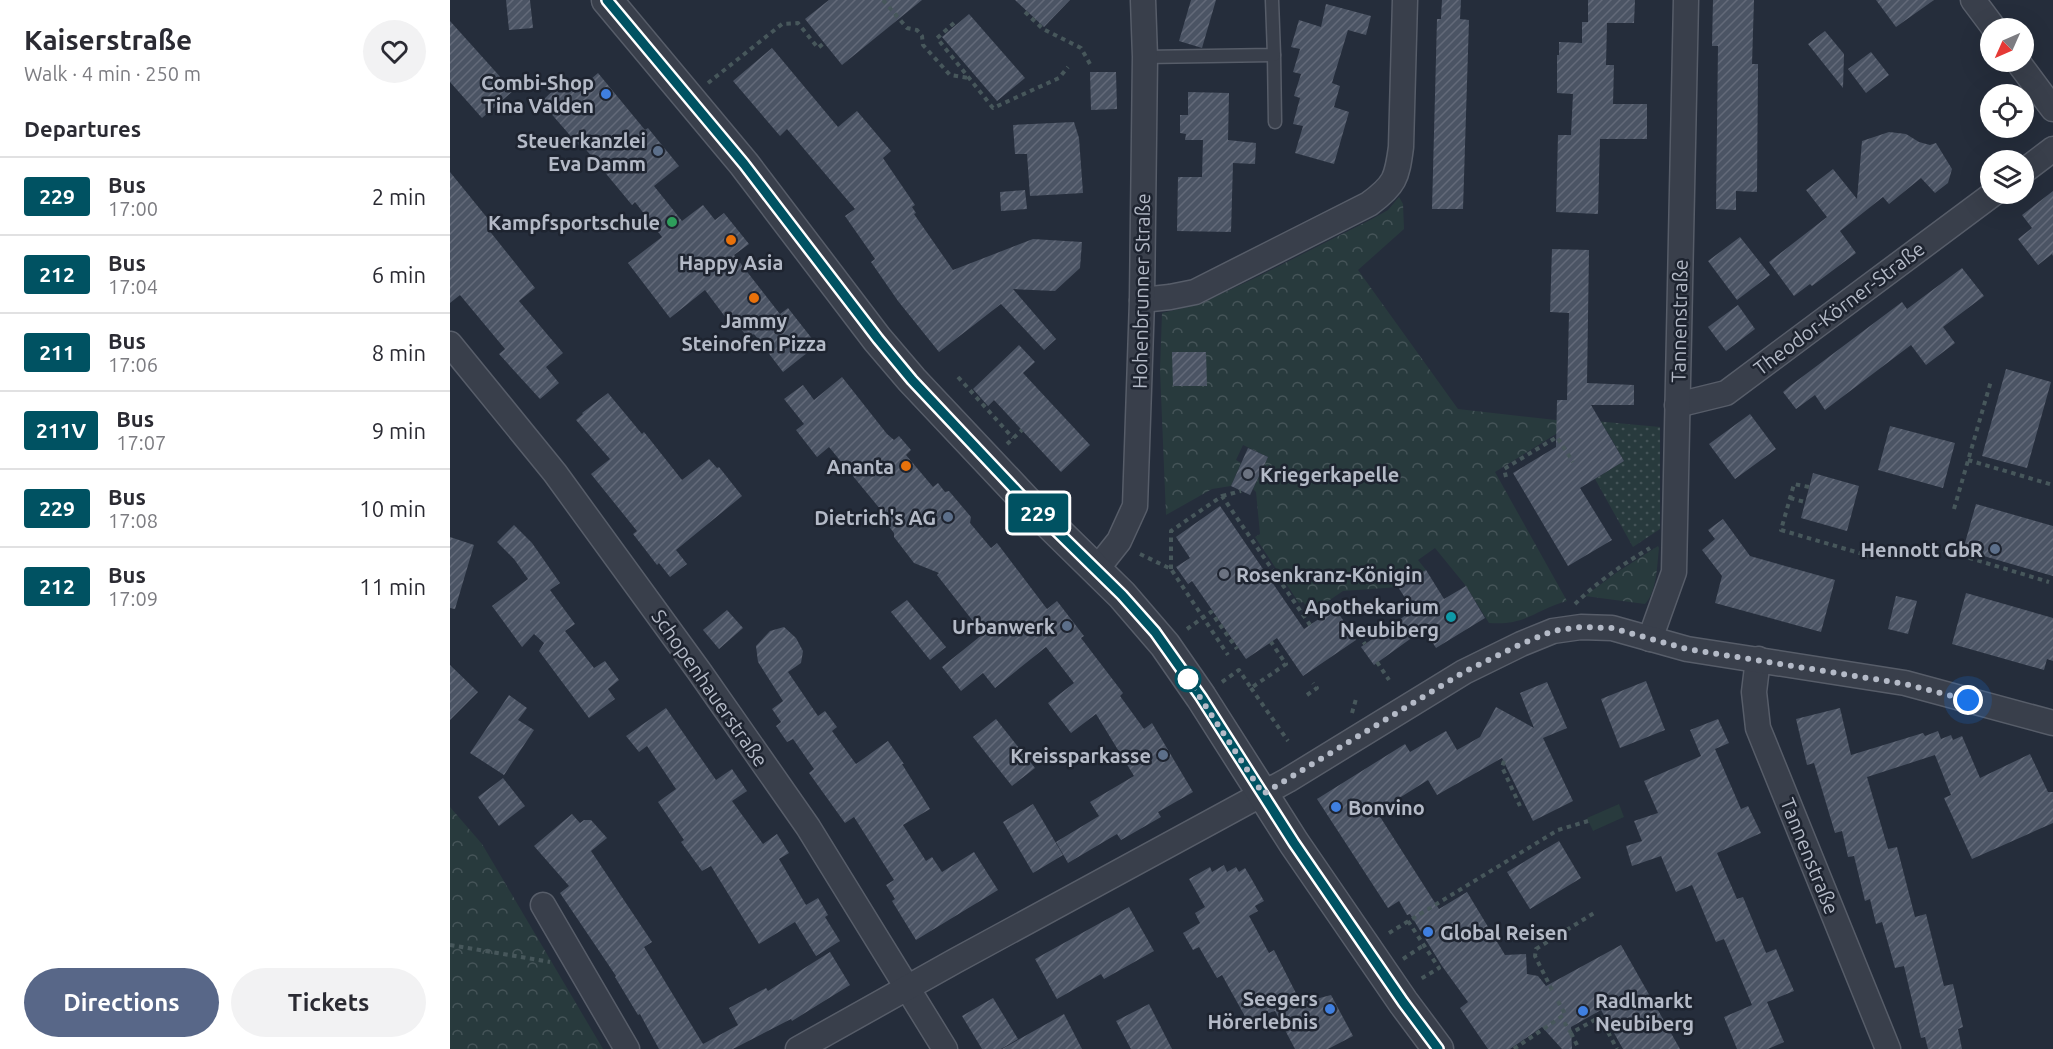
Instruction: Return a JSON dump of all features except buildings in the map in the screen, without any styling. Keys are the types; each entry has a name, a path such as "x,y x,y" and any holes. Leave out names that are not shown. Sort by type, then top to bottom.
{"street":[{"path":"607,0 744,164 912,380 1026,501 1122,595 1165,645 1403,1002 1438,1049"},
{"name":"Hohenbrunner Straße","path":"1096,570 1119,541 1135,506 1142,300 1145,57 1143,0"},
{"path":"1142,300 1195,291 1369,204 1388,190 1398,171 1401,147 1405,0"},
{"name":"Tannenstraße","path":"1650,639 1674,572 1686,0"},
{"path":"1973,0 1986,18"},
{"path":"2025,72 2053,109"},
{"path":"2034,163 2053,149"},
{"name":"Theodor-Körner-Straße","path":"1677,405 1726,393 1980,204"},
{"name":"Schopenhauerstraße","path":"450,345 555,472 699,671 808,827 945,1049"},
{"path":"798,1049 1263,794 1464,672 1553,631 1596,627 1612,628 1687,649 1905,684 2053,723"},
{"name":"Tannenstraße","path":"1758,659 1754,692 1758,728 1888,1049"},
{"path":"543,904 627,1049"}],"lane":[{"path":"1272,0 1275,122"},
{"path":"1145,57 1274,55"}],"path":[{"path":"883,0 907,28 917,30 922,36 923,45 950,75 969,78"},
{"path":"1025,12 1043,29 1082,48 1090,64"},
{"path":"706,85 782,24 798,23 818,48 824,43"},
{"path":"954,23 937,38 993,108 1059,78 1068,68"},
{"path":"958,377 1013,438"},
{"path":"1954,509 1991,381"},
{"path":"1008,443 1022,430"},
{"path":"1506,477 1504,469 1557,437 1573,462"},
{"path":"1968,460 2053,485"},
{"path":"1809,487 1794,484 1781,530 1873,557"},
{"path":"1171,569 1171,531 1222,496 1241,491"},
{"path":"1222,496 1310,625"},
{"path":"1790,498 1805,502"},
{"path":"1575,605 1590,589 1627,562 1674,533"},
{"path":"1943,550 2049,582"},
{"path":"1140,554 1171,569 1228,655"},
{"path":"1181,633 1211,612 1237,649"},
{"path":"1347,627 1351,624 1365,644"},
{"path":"1251,688 1286,664 1271,642"},
{"path":"1377,662 1389,680"},
{"path":"1217,686 1237,668 1288,741"},
{"path":"1307,695 1317,688 1313,683"},
{"path":"1504,761 1502,767 1520,806"},
{"path":"1385,935 1558,830 1588,820"},
{"path":"1552,990 1535,956 1536,949 1594,913"},
{"path":"1408,921 1439,968 1418,981"},
{"path":"450,945 579,965"},
{"path":"1402,959 1424,945"},
{"path":"1514,1049 1565,1014 1558,1001"},
{"path":"1561,1017 1579,1049"},
{"path":"1571,1033 1600,1017 1617,1049"}],"green space":[{"path":"1399,197 1403,204 1404,229 1358,270 1458,409 1556,420 1564,429 1495,472 1567,601 1521,620 1489,623 1466,586 1435,548 1418,560 1426,570 1398,587 1343,591 1312,612 1303,602 1299,603 1255,537 1260,534 1256,492 1253,489 1268,457 1243,445 1236,460 1241,463 1231,486 1212,489 1166,515 1160,370 1162,313 1200,304 1255,278 1388,210"},
{"path":"1556,420 1660,427 1660,529 1633,547 1595,479 1624,461 1607,431 1564,429"},
{"path":"1658,546 1654,585 1645,604 1585,596 1616,573"},
{"path":"1619,804 1624,817 1593,831 1587,818"},
{"path":"450,807 482,844 603,1049 450,1049"}],"bus line":[{"name":"229","path":"607,0 744,164 912,380 1026,501 1122,595 1155,632 1201,697 1294,843 1438,1049"}],"place":[{"name":"Combi-Shop Tina Valden","path":"606,94"},
{"name":"Steuerkanzlei Eva Damm","path":"658,151"},
{"name":"Kampfsportschule","path":"672,222"},
{"name":"Happy Asia","path":"731,240"},
{"name":"Jammy Steinofen Pizza","path":"754,298"},
{"name":"Ananta","path":"906,466"},
{"name":"Kriegerkapelle","path":"1248,474"},
{"name":"Dietrich's AG","path":"948,517"},
{"name":"Hennott GbR","path":"1995,549"},
{"name":"Rosenkranz-Königin","path":"1224,574"},
{"name":"Apothekarium Neubiberg","path":"1451,617"},
{"name":"Urbanwerk","path":"1067,626"},
{"name":"Kreissparkasse","path":"1163,755"},
{"name":"Bonvino","path":"1336,807"},
{"name":"Global Reisen","path":"1428,932"},
{"name":"Seegers Hörerlebnis","path":"1330,1009"},
{"name":"Radlmarkt Neubiberg","path":"1583,1011"}],"route":[{"path":"1188,679 1263,794 1464,672 1553,631 1581,627 1612,628 1687,649 1842,672 1905,684 1968,700"}]}
